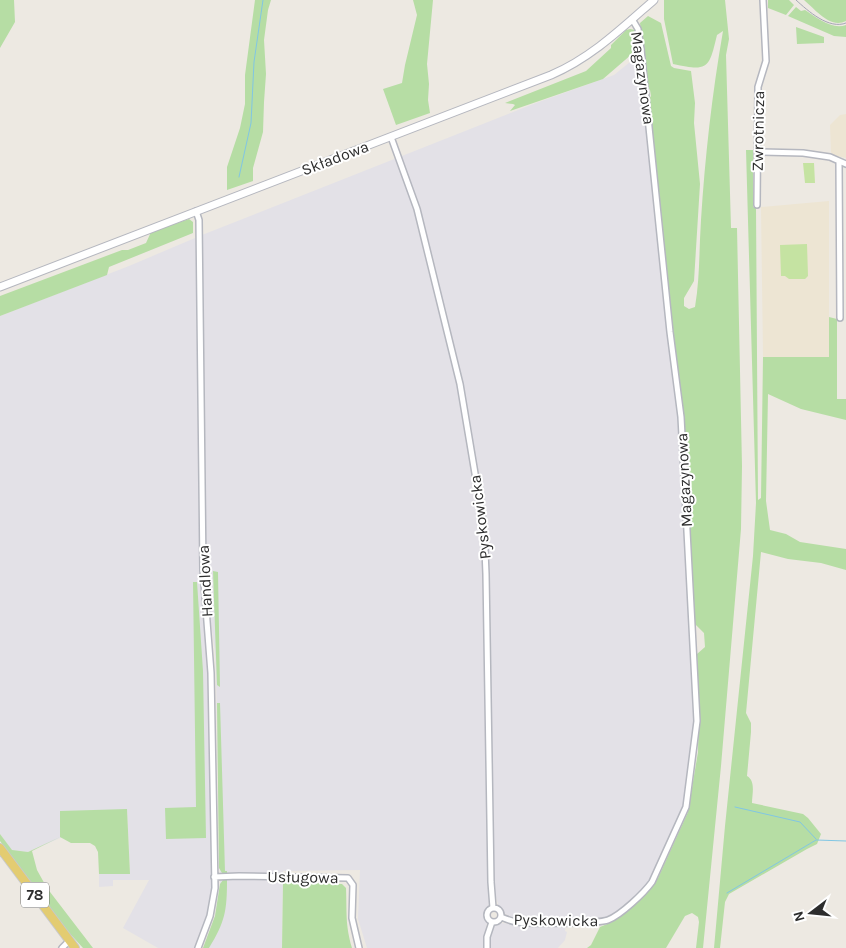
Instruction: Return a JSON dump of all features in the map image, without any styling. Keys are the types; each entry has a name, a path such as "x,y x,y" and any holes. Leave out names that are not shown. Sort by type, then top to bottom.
{"main road":[{"name":"Składowa","path":"0,287 564,69 592,52 654,0"},
{"name":"78","path":"0,848 75,948"}],"street":[{"name":"Zwrotnicza","path":"757,204 758,87 766,61 763,0"},
{"name":"Magazynowa","path":"611,919 652,882 683,817 689,796 697,721 681,417 670,332 641,49 638,29 632,19"},
{"name":"Pyskowicka","path":"391,137 417,209 460,384 484,527 493,908"},
{"path":"758,152 803,152 830,157 846,164"},
{"path":"840,162 840,318"},
{"path":"839,183 846,183"},
{"name":"Handlowa","path":"196,211 199,220 203,581 211,668 214,877 212,911 198,948"},
{"path":"840,244 846,244"},
{"name":"Usługowa","path":"214,877 348,878 353,883 352,918 359,948"},
{"path":"493,908 500,910 501,917 497,921 492,922 487,914 493,908"},
{"name":"Pyskowicka","path":"501,917 523,922 594,922 611,919"},
{"path":"487,948 487,937 492,922"},
{"path":"62,948 69,941"}],"shaded area":[{"path":"635,58 639,60 678,408 695,722 684,809 650,882 616,913 609,918 597,920 520,920 513,918 504,913 499,907 494,891 489,884 489,905 485,916 487,923 484,937 485,948 367,948 358,919 360,870 283,871 282,948 203,948 215,916 220,883 215,652 207,594 206,564 202,235 536,103 614,75"},
{"path":"846,114 846,158 833,155 831,152 830,125 840,115"},
{"path":"829,201 829,357 763,357 761,207"},
{"path":"195,238 197,247 202,598 208,652 210,700 213,885 208,916 194,948 158,948 123,928 149,880 113,880 113,886 99,887 99,874 130,873 127,809 28,852 12,851 0,834 0,316"},
{"path":"500,923 530,925 566,924 565,931 567,932 565,940 558,948 490,948 493,926"}],"green space":[{"path":"0,0 14,0 15,22 0,48"},
{"path":"255,0 271,0 264,40 266,74 263,132 253,168 253,181 227,190 227,167 240,128 245,104 245,75"},
{"path":"413,0 433,0 427,64 430,113 396,125 383,89 402,83 417,15"},
{"path":"664,0 725,0 729,39 726,55 731,228 737,228 742,466 741,529 703,948 696,948 699,922 698,917 692,913 685,916 666,948 587,948 591,945 600,927 612,922 642,896 658,878 688,812 698,752 697,654 705,647 704,633 695,624 681,392 671,317 649,99 651,96 647,85 640,23 648,16 661,23 671,66 691,71 700,184 694,281 684,298 684,306 689,309 695,307 697,296 707,149 715,78 723,31 717,35 712,55 706,65 694,67 673,64 664,19"},
{"path":"768,0 789,0 794,5 786,15 768,8"},
{"path":"804,0 846,0 846,21 840,23 829,21"},
{"path":"796,7 801,11 805,10 830,25 846,25 846,37 834,36 788,16"},
{"path":"796,27 824,37 824,43 797,44"},
{"path":"626,30 635,30 637,46 632,54 603,79 510,111 515,105 505,103 586,71 611,48 611,45"},
{"path":"746,150 753,150 753,207 756,208 758,500 761,498 763,357 829,357 829,317 837,319 837,399 846,399 846,420 801,409 768,394 766,501 770,530 786,534 800,542 846,549 846,570 821,563 788,559 761,552 746,713 751,723 747,776 753,784 752,803 803,814 821,834 817,844 729,894 725,902 720,948 714,948 753,556 756,503"},
{"path":"803,163 814,163 815,183 805,183"},
{"path":"189,219 193,222 193,233 109,267 107,275 0,316 0,296 122,250 128,250 146,243 151,232"},
{"path":"807,244 808,276 805,279 789,279 781,276 780,245"},
{"path":"213,571 218,572 220,687 217,685"},
{"path":"193,582 197,582 203,671 206,838 166,839 165,808 196,807"},
{"path":"217,703 220,703 225,871 227,871 227,875 222,873 219,868"},
{"path":"127,809 130,874 99,874 98,852 95,846 90,843 71,843 60,837 60,811"},
{"path":"0,834 12,850 28,852 60,837 32,851 37,870 47,888 93,948 83,948 64,927 0,841"},
{"path":"223,880 227,880 222,923 209,948 203,948 215,916 220,884"},
{"path":"283,882 342,884 346,888 347,925 352,948 282,948"}],"waterway":[{"path":"239,177 251,123 254,62 263,0"},
{"path":"735,807 800,822 816,839"},
{"path":"727,893 816,840 846,841"}],"tram line":[{"path":"796,0 826,22 833,24 846,23"}]}
